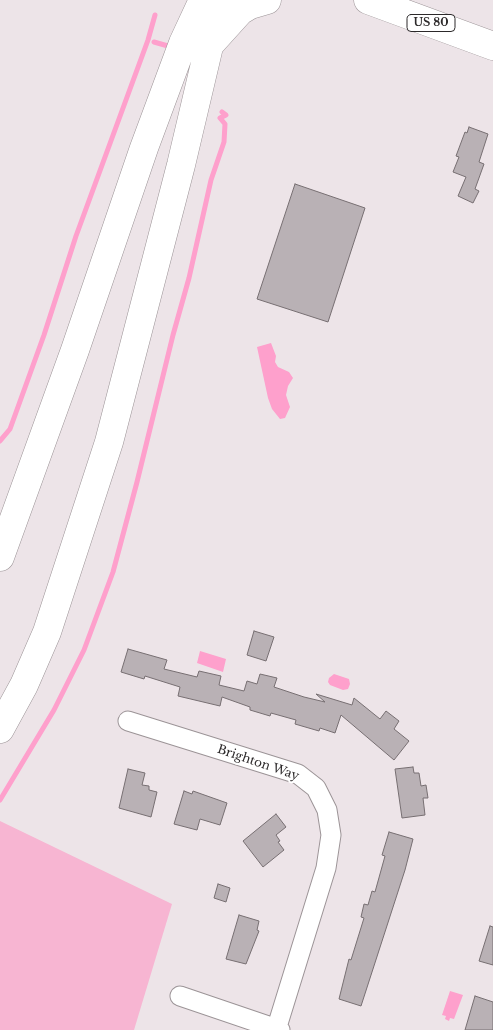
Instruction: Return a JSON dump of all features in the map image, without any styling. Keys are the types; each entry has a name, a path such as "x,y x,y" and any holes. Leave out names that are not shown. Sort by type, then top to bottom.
{"main road":[{"path":"183,43 187,0"},
{"path":"0,557 76,350 144,148 183,43 202,0"},
{"path":"0,729 24,684 47,632 108,442 175,192 220,0"},
{"path":"211,43 240,11 250,5 267,0"},
{"name":"US 80","path":"368,0 493,46"}],"street":[{"name":"Brighton Way","path":"128,721 298,774 316,788 328,810 331,835 326,868 278,1030"},
{"path":"180,996 278,1030"}],"shaded area":[{"path":"271,343 278,367 289,372 293,378 288,386 286,395 290,407 285,418 280,419 272,409 268,398 257,347"},
{"path":"200,651 226,659 223,672 197,663"},
{"path":"334,674 349,679 348,689 343,690 330,685 328,682 329,678"},
{"path":"0,821 172,904 134,1030 0,1030"},
{"path":"450,991 463,995 454,1019 450,1018 449,1021 445,1019 446,1016 442,1015"}],"building":[{"path":"469,127 488,134 479,162 484,164 475,189 479,191 473,203 458,196 466,177 453,172 459,157 456,156 465,132 467,133"},
{"path":"295,184 365,208 328,322 257,299"},
{"path":"254,631 274,637 266,661 247,655"},
{"path":"128,649 167,660 164,669 197,677 199,671 221,676 219,685 244,691 247,681 257,684 260,674 277,678 274,687 304,697 325,702 316,694 352,705 354,698 380,719 386,711 399,721 394,729 409,741 394,760 341,715 335,733 320,728 319,731 295,724 296,720 271,713 270,716 250,710 250,707 222,697 220,706 178,696 180,687 145,676 144,679 121,672"},
{"path":"413,767 414,773 419,773 421,786 426,785 428,798 423,798 425,815 402,818 395,769"},
{"path":"128,769 145,773 142,785 149,786 149,790 157,792 151,817 119,808"},
{"path":"184,791 192,794 193,791 227,803 220,825 200,819 197,830 174,824"},
{"path":"276,814 286,827 276,835 280,841 278,842 284,850 263,867 243,841"},
{"path":"389,832 413,839 405,870 361,1006 339,999 349,959 351,960 364,918 361,917 364,904 368,905 372,891 375,892 385,856 382,855"},
{"path":"218,884 230,888 226,902 214,898"},
{"path":"239,915 259,921 257,930 259,931 246,964 226,959"},
{"path":"490,926 493,927 493,965 479,961"},
{"path":"475,996 493,1002 493,1030 465,1030"}],"waterway":[{"path":"0,441 10,429 44,335 76,236 148,40 155,15"},
{"path":"154,42 168,46"},
{"path":"0,800 54,710 84,650 113,572 189,278 211,180 224,142 225,124 220,118 226,115 222,112"}]}
